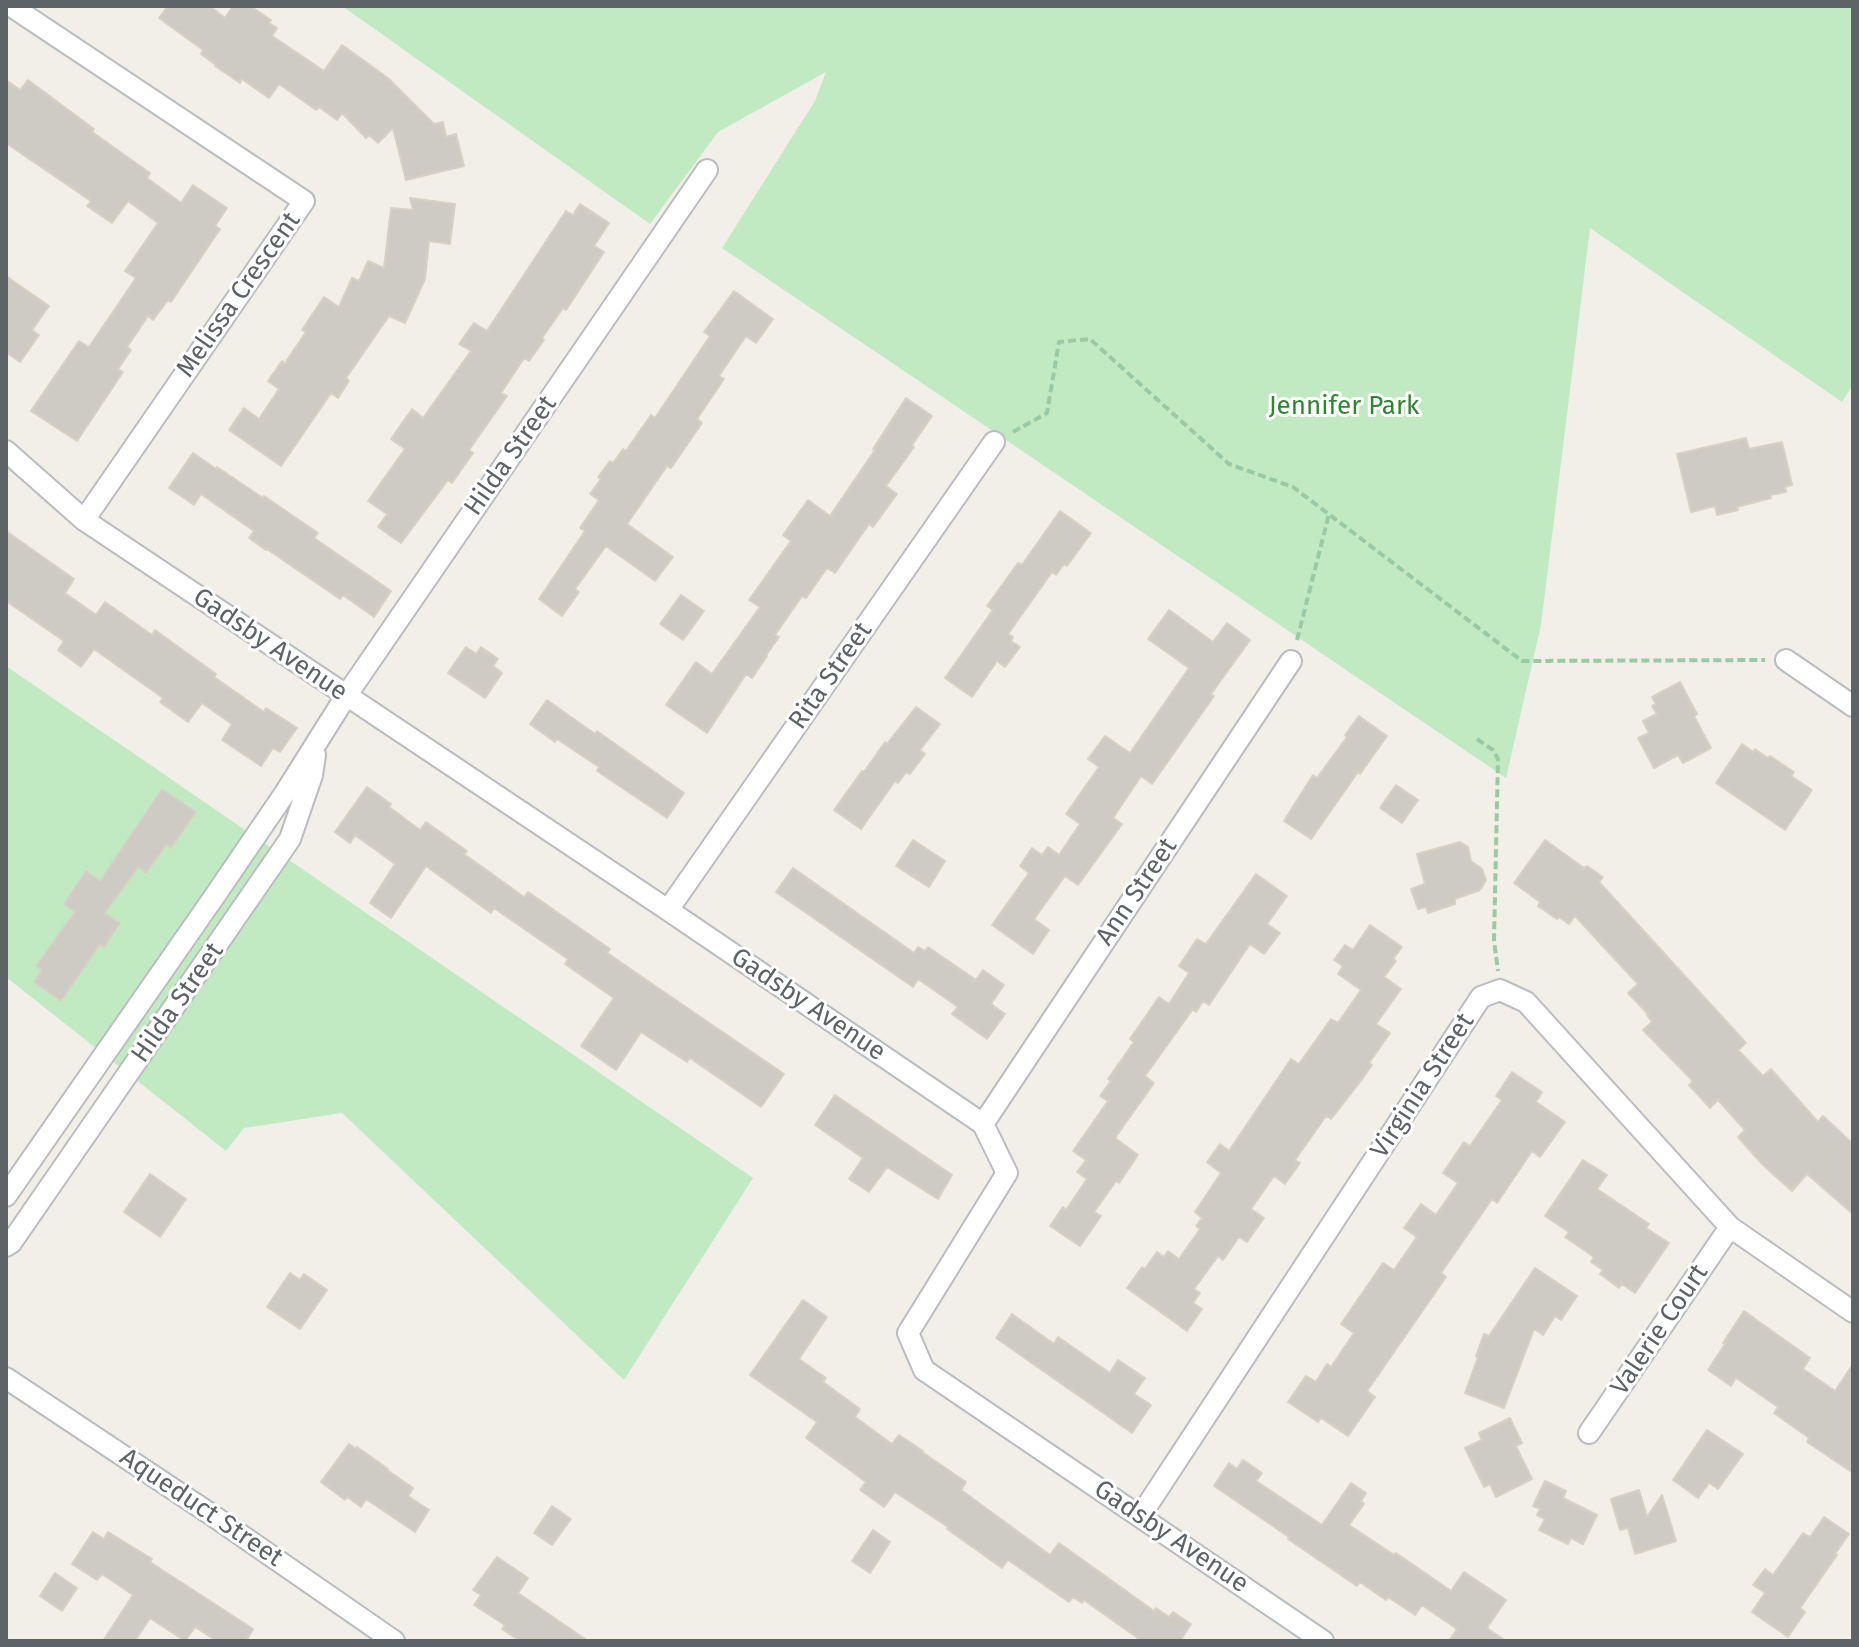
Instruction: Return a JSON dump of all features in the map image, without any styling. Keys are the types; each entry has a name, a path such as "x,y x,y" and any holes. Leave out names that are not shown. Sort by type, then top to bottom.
{"street":[{"name":"Melissa Crescent","path":"11,6 304,201 84,520"},
{"name":"Hilda Street","path":"6,1196 241,858 346,696 707,170"},
{"name":"Rita Street","path":"668,910 994,442"},
{"name":"Gadsby Avenue","path":"6,451 84,520 983,1124 1007,1173 908,1333 924,1370 1323,1641"},
{"path":"1786,660 1853,706"},
{"name":"Ann Street","path":"983,1124 1291,661"},
{"name":"Hilda Street","path":"6,1246 21,1230 290,839 312,775 317,743"},
{"path":"1500,990 1526,1002 1730,1227 1853,1312"},
{"name":"Virginia Street","path":"1141,1515 1481,997 1500,990"},
{"name":"Valerie Court","path":"1589,1433 1730,1227"},
{"name":"Aqueduct Street","path":"6,1378 394,1641"}],"path":[{"path":"994,442 1047,413 1059,342 1090,339 1229,464 1293,487 1522,661 1786,660"},
{"path":"1291,661 1329,514"},
{"path":"1477,739 1493,750 1498,759 1494,940 1500,990"}],"green space":[{"name":"Jennifer Park","path":"342,6 1853,6 1853,385 1842,402 1590,228 1541,625 1506,778 722,248 815,101 826,72 718,132 650,224"},
{"path":"6,666 753,1178 624,1380 342,1113 244,1128 226,1151 6,977"}],"building":[{"path":"168,6 210,6 225,18 233,6 250,6 271,20 269,23 277,28 272,36 324,71 342,45 388,78 434,124 443,122 446,137 456,134 464,166 406,180 393,128 378,143 369,135 366,138 342,113 337,120 319,107 316,110 279,84 269,98 242,79 240,83 201,54 203,50 159,18"},
{"path":"6,80 20,90 28,80 94,129 92,132 150,173 147,178 181,203 193,185 227,208 215,226 220,229 171,302 168,300 153,320 148,316 127,347 131,350 118,369 123,372 77,441 31,411 79,341 89,347 136,278 125,271 158,223 128,201 112,223 87,206 91,201 6,143"},
{"path":"410,198 455,204 450,244 429,241 425,279 405,323 389,316 346,378 349,381 338,398 331,393 281,466 229,430 244,408 259,419 279,389 268,381 282,361 285,363 306,332 302,330 324,297 339,307 352,278 359,281 368,261 384,268 391,208 413,210"},
{"path":"580,204 609,223 594,246 604,252 529,361 524,358 501,393 507,396 469,450 473,453 452,483 448,480 401,543 378,527 387,514 368,501 405,449 391,439 412,409 423,418 471,351 459,344 474,323 487,331 566,211 573,215"},
{"path":"6,276 49,306 32,330 39,335 20,362 6,352"},
{"path":"734,291 773,319 756,343 746,336 719,376 724,379 697,419 702,423 671,468 667,466 627,524 673,557 655,581 606,546 575,589 579,592 562,616 539,599 585,531 580,528 599,500 590,494 601,479 598,477 610,461 613,463 623,449 626,451 651,415 655,418 710,336 704,332"},
{"path":"906,398 932,416 886,486 897,494 873,527 869,524 835,573 827,568 806,598 802,596 775,635 779,637 752,678 746,674 707,733 666,705 696,662 712,674 760,607 749,600 791,541 783,535 808,500 830,516"},
{"path":"1746,438 1749,449 1782,442 1792,485 1785,487 1786,492 1737,507 1738,510 1717,515 1715,506 1691,512 1677,454"},
{"path":"193,453 318,533 314,538 391,591 374,617 343,595 340,599 249,538 254,531 201,494 194,505 169,488"},
{"path":"1060,511 1091,533 1067,566 1064,564 1056,575 1052,572 1008,634 1013,637 1011,641 1020,647 1005,667 997,661 972,697 945,678 993,610 987,606 1018,563 1022,565"},
{"path":"6,531 74,579 65,593 96,615 105,602 152,635 155,630 264,712 266,708 297,728 280,752 273,748 261,766 222,740 232,724 202,703 188,722 160,702 163,698 94,649 81,667 58,650 64,641 6,601"},
{"path":"681,595 704,611 683,640 660,624"},
{"path":"1169,610 1213,642 1227,623 1250,640 1152,784 1141,776 1113,818 1122,824 1078,885 1065,876 1034,919 1049,930 1033,954 992,925 1029,873 1020,866 1032,848 1042,855 1048,847 1059,855 1080,824 1066,814 1099,767 1088,759 1105,736 1130,753 1189,668 1148,639"},
{"path":"466,647 476,654 481,647 498,659 493,666 502,673 485,698 448,673"},
{"path":"1680,682 1711,748 1683,763 1678,755 1654,768 1638,738 1649,733 1643,721 1657,714 1652,706 1656,704 1652,697"},
{"path":"547,700 595,734 597,731 684,793 667,818 597,771 599,767 530,724"},
{"path":"916,707 940,724 920,750 925,754 910,774 906,772 898,783 895,781 861,829 834,810 885,742 887,744"},
{"path":"1359,716 1387,736 1311,839 1284,821 1313,775 1317,778"},
{"path":"1742,744 1753,752 1755,749 1768,758 1770,756 1794,772 1791,776 1812,790 1785,830 1716,783"},
{"path":"1396,785 1418,800 1402,823 1380,808"},
{"path":"367,787 420,830 426,822 524,897 528,892 610,949 607,953 784,1074 761,1107 690,1058 687,1062 641,1032 616,1070 581,1046 614,998 565,964 568,959 494,908 491,913 426,866 391,918 370,903 395,864 355,835 350,843 335,832"},
{"path":"162,789 196,812 171,848 166,845 146,873 138,867 105,913 120,923 104,947 100,944 61,1001 34,982 42,970 36,966 75,912 64,904 86,871 100,881"},
{"path":"913,840 945,861 929,887 896,866"},
{"path":"1545,840 1584,868 1587,866 1603,877 1599,882 1746,1043 1738,1050 1763,1076 1771,1069 1818,1122 1823,1116 1853,1144 1853,1214 1807,1174 1792,1191 1763,1165 1738,1137 1745,1130 1718,1100 1710,1108 1689,1085 1693,1081 1643,1030 1652,1022 1628,993 1638,984 1575,916 1569,924 1559,917 1557,919 1514,883"},
{"path":"1460,842 1468,847 1471,861 1482,869 1486,880 1480,890 1455,899 1455,904 1428,913 1426,907 1418,909 1411,889 1425,884 1417,854"},
{"path":"793,868 914,953 918,947 925,951 928,947 976,980 983,970 1004,985 991,1004 1005,1014 987,1039 952,1014 958,1007 918,979 913,987 776,892"},
{"path":"1256,874 1287,896 1267,924 1280,933 1264,954 1250,944 1209,1005 1203,1001 1196,1012 1193,1009 1145,1076 1154,1083 1115,1138 1138,1155 1094,1212 1101,1216 1080,1246 1050,1226 1063,1207 1066,1210 1087,1179 1077,1172 1086,1160 1073,1151 1108,1101 1100,1096 1134,1042 1130,1039 1159,997 1169,1004 1189,973 1179,966 1197,939 1206,944"},
{"path":"1370,925 1402,947 1384,977 1401,989 1376,1024 1390,1033 1360,1082 1331,1119 1326,1116 1295,1160 1300,1163 1285,1184 1274,1176 1251,1209 1264,1218 1247,1242 1239,1237 1223,1260 1218,1256 1194,1289 1200,1293 1193,1303 1202,1309 1187,1331 1127,1288 1157,1252 1164,1257 1168,1251 1179,1259 1200,1229 1196,1226 1202,1218 1195,1212 1221,1173 1207,1162 1220,1144 1229,1151 1291,1059 1299,1064 1331,1019 1338,1023 1361,990 1338,974 1343,966 1334,960 1345,945 1353,950"},
{"path":"1512,1072 1542,1092 1536,1102 1565,1122 1540,1157 1532,1151 1497,1203 1492,1199 1441,1273 1446,1277 1367,1391 1375,1397 1348,1436 1321,1418 1318,1422 1288,1402 1306,1376 1316,1382 1327,1364 1331,1367 1354,1333 1341,1324 1383,1263 1394,1270 1417,1237 1404,1228 1421,1204 1436,1215 1458,1183 1443,1173 1464,1142 1470,1146 1502,1100 1496,1096"},
{"path":"835,1095 952,1175 938,1199 887,1167 869,1192 849,1179 863,1158 815,1125"},
{"path":"1583,1160 1607,1175 1597,1189 1649,1224 1646,1228 1669,1243 1635,1293 1622,1284 1619,1288 1600,1274 1603,1270 1591,1262 1594,1257 1565,1237 1569,1232 1545,1216"},
{"path":"150,1174 186,1199 160,1237 124,1212"},
{"path":"1535,1268 1577,1296 1561,1320 1555,1316 1543,1335 1534,1329 1504,1408 1465,1393 1484,1334 1489,1336"},
{"path":"290,1273 300,1280 304,1274 327,1290 300,1329 267,1307"},
{"path":"803,1300 827,1317 799,1359 826,1378 823,1382 860,1409 855,1417 892,1444 899,1435 923,1451 966,1482 961,1490 1050,1555 1059,1543 1154,1611 1156,1608 1169,1617 1173,1612 1191,1624 1180,1641 1142,1641 1084,1600 1082,1603 1073,1597 1069,1602 1008,1560 1002,1568 895,1492 884,1507 860,1490 866,1482 806,1438 817,1422 750,1375"},
{"path":"1744,1311 1810,1358 1803,1369 1835,1391 1853,1364 1853,1473 1807,1442 1809,1438 1774,1413 1778,1407 1736,1378 1731,1386 1708,1370"},
{"path":"1012,1314 1054,1344 1058,1337 1110,1373 1118,1360 1145,1378 1134,1394 1151,1405 1132,1433 996,1338"},
{"path":"1510,1418 1522,1443 1516,1446 1532,1479 1496,1497 1490,1484 1484,1487 1465,1448 1482,1440 1479,1433"},
{"path":"1707,1430 1743,1454 1718,1489 1709,1483 1698,1498 1673,1480"},
{"path":"349,1444 413,1488 408,1496 429,1510 415,1532 366,1499 361,1507 347,1497 345,1500 321,1482"},
{"path":"1243,1460 1262,1473 1256,1481 1322,1525 1351,1483 1366,1493 1361,1501 1364,1504 1349,1525 1451,1591 1464,1572 1506,1600 1487,1628 1506,1641 1449,1641 1457,1629 1422,1605 1415,1615 1360,1582 1357,1586 1288,1539 1214,1486 1229,1463 1237,1469"},
{"path":"1545,1481 1566,1491 1563,1498 1597,1515 1583,1544 1571,1538 1568,1544 1539,1530 1545,1519 1537,1515 1540,1509 1533,1506"},
{"path":"1639,1490 1647,1517 1662,1495 1676,1541 1635,1554 1628,1528 1620,1530 1611,1499"},
{"path":"552,1506 571,1519 552,1545 534,1533"},
{"path":"1824,1517 1849,1534 1800,1608 1805,1612 1788,1637 1752,1612 1765,1593 1753,1585 1765,1569 1773,1575 1803,1533 1810,1537"},
{"path":"873,1530 890,1542 870,1573 852,1561"},
{"path":"93,1532 104,1539 108,1532 253,1629 246,1641 217,1641 195,1627 185,1641 150,1618 135,1641 103,1641 133,1595 102,1574 97,1580 72,1564"},
{"path":"497,1557 528,1578 518,1593 588,1641 520,1641 502,1629 505,1625 474,1605 481,1595 473,1590"},
{"path":"55,1573 77,1588 62,1611 40,1596"}]}
